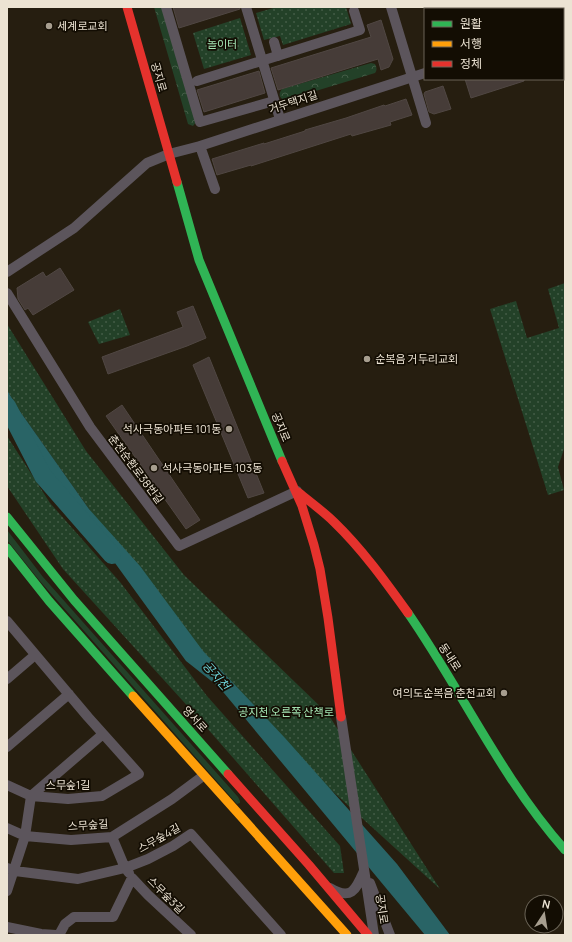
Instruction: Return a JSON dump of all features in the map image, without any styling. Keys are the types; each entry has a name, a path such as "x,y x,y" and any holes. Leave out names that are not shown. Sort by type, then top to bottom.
{"street":[{"name":"공지로","path":"127,7 199,260 291,482 297,491 314,542 324,596 341,717"},
{"path":"166,7 200,122 274,101"},
{"path":"246,7 280,119"},
{"path":"391,7 426,123"},
{"path":"197,81 360,30 354,11"},
{"path":"274,42 278,56"},
{"name":"거두택지길","path":"169,154 200,146 424,73"},
{"path":"200,146 215,189"},
{"path":"7,272 74,228 147,163 169,154"},
{"name":"춘천순환로38번길","path":"7,293 90,427 179,546 297,491"},
{"name":"동내로","path":"297,491 334,522 377,570 454,686 508,774 547,831 565,850"},
{"name":"영서로","path":"7,517 74,600 368,935"},
{"path":"7,548 33,584 203,776 347,935"},
{"name":"스무숲1길","path":"7,621 139,774 102,796 68,799 31,796 7,785"},
{"path":"7,679 35,655"},
{"path":"7,748 69,694"},
{"path":"341,717 365,886 390,935"},
{"name":"스무숲1길","path":"31,796 103,734"},
{"name":"스무숲길","path":"7,828 25,836 71,840 112,837 172,799 203,776"},
{"path":"7,891 11,869 25,836 31,796"},
{"name":"스무숲4길","path":"11,869 78,879 125,868 154,856 191,834 281,935"},
{"path":"112,837 125,868 132,878"},
{"name":"스무숲3길","path":"59,935 65,924 74,917 113,917 132,878 191,935"},
{"path":"326,886 345,894 351,893 365,886"},
{"name":"공지로","path":"365,886 374,935"},
{"path":"7,928 56,935"}],"green space":[{"path":"154,7 162,7 196,122 193,126 188,124"},
{"path":"277,7 346,7 351,24 283,45 280,36 264,40 256,13"},
{"name":"놀이터","path":"240,18 251,55 204,69 193,33"},
{"path":"371,63 376,65 375,73 286,100 282,99 280,96 282,89"},
{"path":"565,283 565,446 558,467 564,490 548,495 490,309 516,301 527,338 559,328 548,289"},
{"path":"120,309 130,335 99,344 88,322"},
{"name":"공지천 오른쪽 산책로","path":"7,324 86,451 184,575 328,714 440,889 263,728 162,612 19,410 7,390"},
{"path":"7,436 50,503 120,582 207,696 340,846 344,873 334,873 192,711 63,569 7,486"},
{"path":"7,530 43,577 238,797 240,803 237,804 39,580 7,540"}],"water":[{"path":"7,390 19,410 89,509 140,566 203,651 285,738 397,864 450,935 425,935 219,687 186,661 7,414"}],"building":[{"path":"173,7 240,7 240,9 179,28"},
{"path":"381,20 393,59 389,67 381,70 378,59 278,90 271,68 371,37 367,25"},
{"path":"259,71 265,93 204,112 197,90"},
{"path":"465,80 524,80 524,81 471,98"},
{"path":"443,86 451,109 434,114 429,112 424,94 425,92"},
{"path":"406,99 412,115 390,122 391,125 352,136 351,134 251,166 217,175 212,159"},
{"path":"60,268 74,290 33,315 28,308 25,310 18,299 17,288 43,272 46,277"},
{"path":"193,306 206,338 108,374 102,357 183,327 177,312"},
{"name":"석사극동아파트 101동","path":"209,357 264,493 248,498 193,365"},
{"name":"석사극동아파트 103동","path":"122,405 200,520 186,529 106,416"}],"waterway":[{"name":"공지천","path":"7,406 43,476 112,555"}],"traffic: fast":[{"path":"177,182 199,260 282,461"},
{"path":"7,517 74,600 228,774"},
{"path":"7,548 49,601 133,696"},
{"path":"408,613 521,794 542,823 565,850"}],"traffic: slow":[{"path":"133,696 347,935"}],"traffic: jam":[{"path":"127,7 177,182"},
{"path":"282,461 302,506 320,569 341,717"},
{"path":"298,492 321,510 344,532 364,554 408,613"},
{"path":"228,774 309,865 368,935"}],"place":[{"name":"세계로교회","path":"49,26"},
{"name":"순복음 거두리교회","path":"367,359"},
{"name":"석사극동아파트 101동","path":"229,429"},
{"name":"석사극동아파트 103동","path":"154,468"},
{"name":"여의도순복음 춘천교회","path":"504,693"}]}
